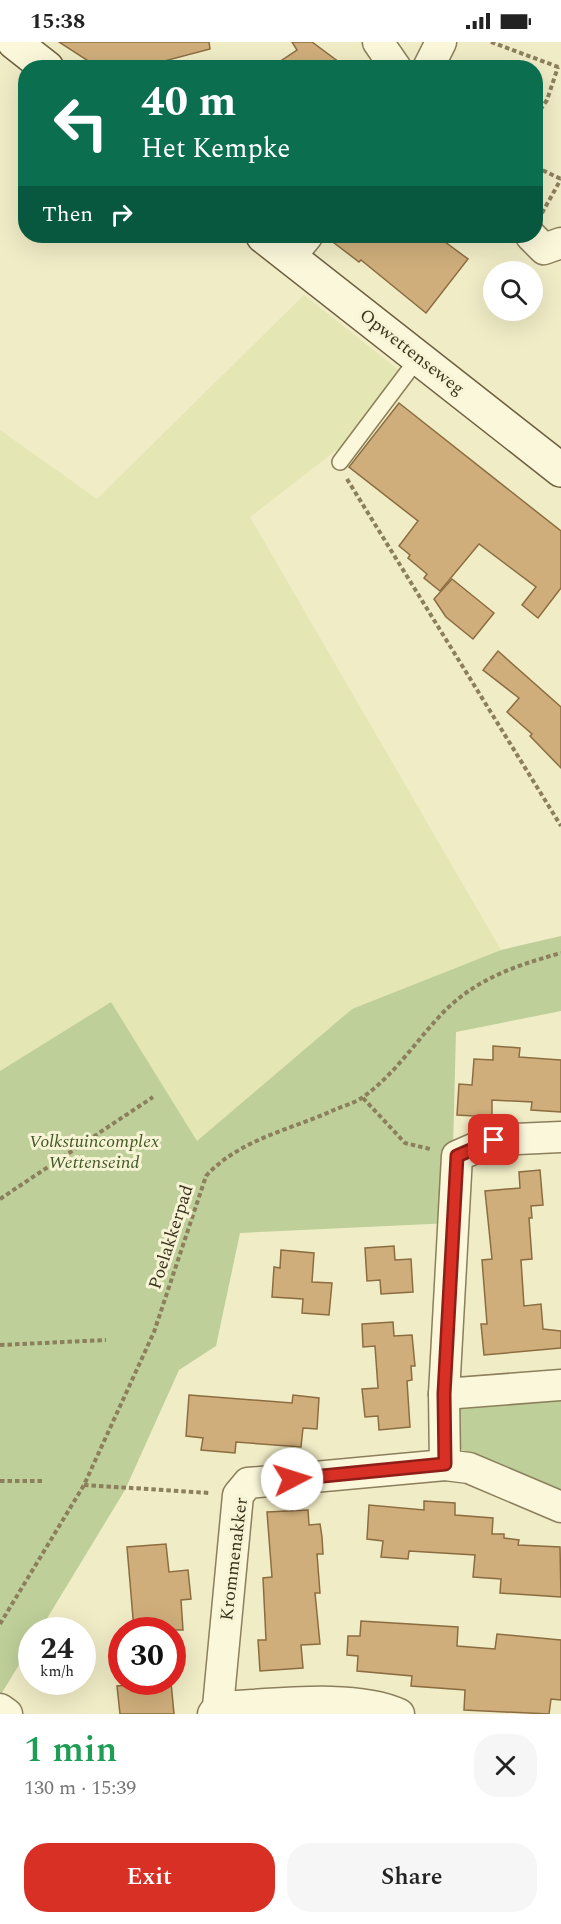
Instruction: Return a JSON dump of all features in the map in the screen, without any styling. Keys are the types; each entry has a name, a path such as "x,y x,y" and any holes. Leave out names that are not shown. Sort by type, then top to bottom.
{"street":[{"path":"14,42 37,60"},
{"path":"378,42 390,60"},
{"path":"432,60 441,42"},
{"path":"542,243 544,249 561,243"},
{"name":"Opwettenseweg","path":"299,246 419,357 561,470"},
{"path":"445,1464 444,1394 457,1156 494,1140 561,1137"},
{"path":"444,1394 561,1385"},
{"name":"Krommenakker","path":"399,1714 357,1702 216,1710 238,1495 248,1483 445,1464 469,1468 561,1507"},
{"path":"0,1709 7,1714"}],"lane":[{"path":"340,462 419,357"}],"path":[{"path":"491,42 541,60"},
{"path":"543,61 560,67 543,106"},
{"path":"543,170 561,179 543,213"},
{"path":"340,462 344,474 561,826"},
{"name":"Poelakkerpad","path":"0,1624 84,1485 154,1332 206,1176 220,1160 243,1145 315,1119 363,1098 405,1058 439,1016 476,984 529,962 561,953"},
{"path":"0,1199 153,1097"},
{"path":"363,1098 405,1143 457,1156"},
{"path":"0,1345 106,1341"},
{"path":"0,1481 45,1481"},
{"path":"84,1485 238,1495"}],"green space":[{"path":"304,295 400,371 343,445 250,517 501,950 352,1009 197,1142 111,1002 0,1071 0,430 97,499"},
{"name":"Volkstuincomplex Wettenseind","path":"561,936 561,1011 456,1032 451,1223 240,1233 216,1346 179,1370 125,1490 48,1617 18,1617 18,1666 0,1696 0,1071 111,1002 197,1141 352,1009 501,950"},
{"path":"561,1396 561,1493 454,1446 457,1404"}],"building":[{"path":"59,42 209,42 210,49 168,60 87,60"},
{"path":"292,42 312,42 336,60 282,60 297,50"},
{"path":"334,243 446,243 468,259 426,313 361,260 359,262"},
{"path":"399,403 561,531 561,588 538,618 522,605 536,587 479,544 440,591 424,578 427,574 408,558 410,555 399,546 418,521 349,467"},
{"path":"452,579 494,613 473,639 446,617 434,599"},
{"path":"498,651 561,707 561,768 530,736 532,734 507,712 519,698 483,670"},
{"path":"493,1046 520,1048 519,1057 561,1060 561,1112 531,1110 532,1102 492,1100 492,1117 457,1115 459,1084 472,1085 474,1059 493,1060"},
{"path":"540,1170 543,1205 531,1206 532,1218 529,1218 532,1259 521,1260 524,1306 541,1304 543,1329 561,1331 561,1348 484,1355 481,1324 487,1324 482,1260 492,1259 485,1191 520,1188 519,1172"},
{"path":"394,1246 395,1260 411,1259 413,1292 381,1294 380,1280 367,1281 365,1248"},
{"path":"281,1250 314,1253 312,1282 332,1283 329,1315 302,1313 303,1299 272,1297 274,1267 280,1268"},
{"path":"393,1322 394,1336 412,1335 415,1366 411,1366 412,1380 407,1381 410,1427 379,1430 378,1416 365,1417 362,1389 378,1388 375,1346 363,1347 362,1324"},
{"path":"189,1395 292,1403 293,1395 319,1398 317,1429 303,1428 301,1447 236,1442 235,1453 201,1450 203,1438 186,1436"},
{"path":"424,1501 455,1503 455,1515 493,1518 492,1534 504,1534 504,1538 519,1540 518,1545 560,1547 561,1597 500,1593 501,1579 473,1577 475,1555 409,1551 408,1559 381,1557 383,1541 367,1539 369,1505 424,1510"},
{"path":"308,1510 309,1525 320,1524 322,1537 323,1554 317,1554 320,1593 315,1593 320,1644 301,1645 303,1668 260,1671 258,1640 266,1640 263,1578 272,1577 267,1512"},
{"path":"166,1544 169,1572 188,1570 191,1599 181,1600 182,1617 133,1617 127,1547"},
{"path":"361,1621 458,1627 457,1646 495,1649 497,1634 561,1640 561,1700 551,1699 549,1714 464,1710 465,1690 411,1686 412,1676 357,1671 358,1656 347,1655 348,1636 360,1636"},
{"path":"118,1695 172,1695 174,1714 120,1714"}],"route":[{"path":"292,1479 445,1464 444,1394 457,1156 494,1140"}]}
